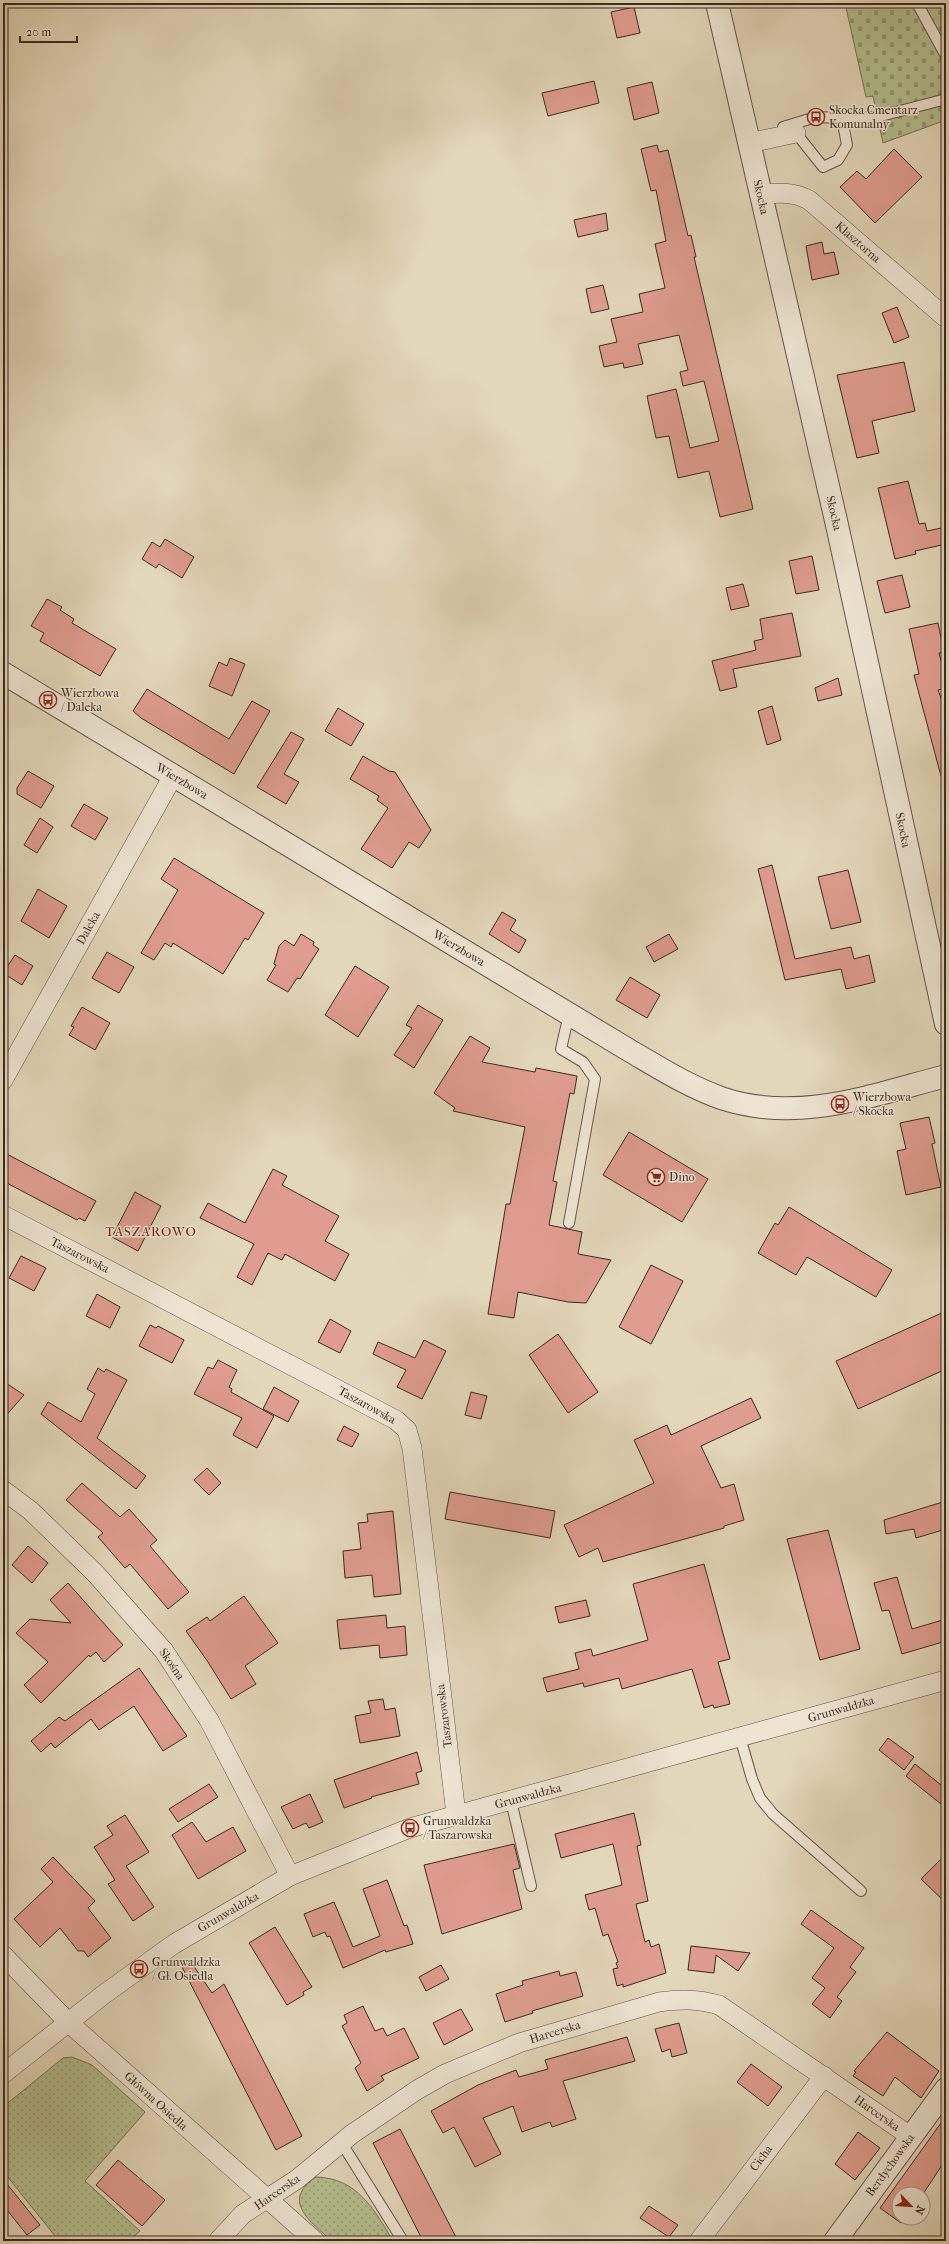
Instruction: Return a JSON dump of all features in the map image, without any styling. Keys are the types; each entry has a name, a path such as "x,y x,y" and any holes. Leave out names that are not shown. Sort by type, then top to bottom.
{"street":[{"name":"Skocka","path":"717,3 837,525 946,1024"},
{"path":"748,140 796,133"},
{"name":"Klasztorna","path":"760,194 788,192 798,194 809,200 946,318"},
{"name":"Wierzbowa","path":"3,673 680,1080 721,1098 750,1106 800,1110 840,1104 946,1076"},
{"name":"Daleka","path":"3,1080 173,776"},
{"name":"Taszarowska","path":"3,1215 396,1420 407,1430 412,1448 456,1814"},
{"name":"Skośna","path":"3,1490 31,1511 95,1573 164,1651 208,1720 290,1876"},
{"name":"Grunwaldzka","path":"3,2074 68,2022 174,1944 290,1876 410,1828 456,1814 511,1801 946,1680"},
{"name":"Główna Osiedla","path":"3,1955 68,2022 315,2241"},
{"name":"Harcerska","path":"218,2241 244,2214 296,2180 341,2142 417,2090 482,2057 518,2043 659,2002 683,1999 703,2000 719,2005 910,2136"},
{"name":"Cicha","path":"699,2241 824,2076"},
{"name":"Berdychowska","path":"834,2241 946,2089"}],"lane":[{"path":"917,3 946,56"},
{"path":"748,140 816,117 877,117 946,100"},
{"path":"796,133 823,167 838,160 847,145 842,118"},
{"path":"569,1014 560,1049 583,1062 595,1079 569,1223"},
{"path":"740,1738 760,1798 773,1814 861,1891"},
{"path":"511,1801 531,1886"},
{"path":"341,2142 403,2241"}],"green space":[{"path":"845,3 946,3 946,120 883,143 873,96 866,97"},
{"path":"72,2057 92,2065 145,2112 85,2181 140,2231 129,2241 59,2241 3,2171 3,2107 63,2058"},
{"path":"316,2177 343,2183 363,2197 379,2218 393,2241 332,2241 308,2219 300,2203 300,2194 305,2186"}],"building":[{"path":"634,7 640,33 617,38 611,12"},
{"path":"594,81 599,103 548,116 542,93"},
{"path":"652,82 659,113 634,120 627,88"},
{"path":"657,145 659,152 668,150 688,236 691,235 696,257 694,257 753,509 720,517 709,471 678,478 669,436 656,438 647,396 676,389 690,448 719,441 704,381 683,386 680,372 688,370 679,335 638,344 643,364 624,368 623,363 604,367 599,346 617,342 611,319 643,312 639,294 665,288 655,244 666,241 656,190 651,191 641,149"},
{"path":"894,149 922,177 875,223 840,187 857,171 866,179"},
{"path":"606,213 608,230 578,237 574,220"},
{"path":"822,242 824,254 834,252 839,274 812,280 806,246"},
{"path":"603,285 609,309 591,313 586,289"},
{"path":"897,307 909,337 894,343 882,313"},
{"path":"904,362 915,411 872,421 879,453 857,458 837,375"},
{"path":"908,481 919,524 925,523 927,531 946,527 946,544 915,551 916,554 895,559 878,488"},
{"path":"165,539 194,557 182,578 159,564 156,568 142,559 152,542 160,547"},
{"path":"812,556 819,590 796,594 789,561"},
{"path":"902,575 910,607 885,613 877,581"},
{"path":"743,584 749,606 731,610 726,588"},
{"path":"47,599 62,607 60,610 74,619 72,623 116,649 100,676 40,641 44,633 31,626"},
{"path":"792,613 801,656 733,669 737,687 720,691 712,661 756,650 754,641 763,639 760,619"},
{"path":"938,623 944,652 939,653 946,678 946,688 938,690 946,712 946,775 941,776 914,675 919,674 909,629"},
{"path":"230,658 245,664 232,696 209,686 219,662 227,666"},
{"path":"838,678 842,695 818,701 815,688"},
{"path":"147,689 229,739 252,701 270,711 234,774 141,718 133,711"},
{"path":"772,706 781,740 767,745 758,711"},
{"path":"338,708 364,724 351,746 325,731"},
{"path":"291,732 304,739 284,774 299,782 286,804 257,787"},
{"path":"363,756 389,771 395,772 431,830 419,848 409,842 392,868 361,849 388,808 377,800 379,796 350,779"},
{"path":"28,771 54,786 41,808 17,794 17,788"},
{"path":"84,804 108,818 95,840 71,826"},
{"path":"40,818 53,827 37,853 24,845"},
{"path":"174,858 264,913 248,940 245,938 223,974 173,943 171,947 165,943 154,960 141,953 178,890 161,879"},
{"path":"772,865 795,959 851,947 854,959 869,955 875,982 846,989 841,969 785,980 758,869"},
{"path":"848,870 861,922 831,929 818,877"},
{"path":"38,889 67,906 49,938 21,921"},
{"path":"502,912 516,920 510,930 526,940 519,953 489,934"},
{"path":"301,934 314,942 313,945 319,949 300,979 297,978 288,992 267,980 276,965 274,964 279,946 285,940 294,946"},
{"path":"669,934 678,949 654,962 646,947"},
{"path":"107,952 134,967 119,993 92,978"},
{"path":"15,955 33,966 22,985 3,973"},
{"path":"355,966 389,987 358,1037 325,1015"},
{"path":"630,977 660,995 647,1018 616,1000"},
{"path":"418,1005 443,1020 414,1068 394,1055 412,1028 406,1025"},
{"path":"82,1007 110,1023 95,1050 69,1035 74,1027 71,1026"},
{"path":"470,1036 490,1048 482,1062 535,1072 536,1068 577,1076 574,1094 570,1093 553,1181 557,1182 549,1225 582,1232 578,1254 611,1260 586,1303 568,1302 518,1292 514,1318 488,1314 506,1204 510,1204 525,1127 453,1111 455,1108 434,1093"},
{"path":"929,1117 935,1143 932,1144 941,1187 906,1195 897,1151 906,1149 900,1123"},
{"name":"Dino","path":"629,1132 708,1179 682,1222 603,1175"},
{"path":"3,1152 96,1201 85,1221 79,1218 77,1220 3,1181"},
{"path":"273,1169 287,1176 282,1185 339,1216 325,1241 349,1254 335,1281 285,1254 282,1260 268,1253 252,1285 237,1277 254,1244 200,1218 208,1203 245,1223"},
{"path":"135,1192 161,1206 138,1251 112,1237"},
{"path":"789,1207 892,1270 876,1297 807,1257 796,1275 758,1253 775,1223 778,1225"},
{"path":"21,1256 46,1268 34,1291 9,1278"},
{"path":"651,1265 683,1281 651,1344 619,1327"},
{"path":"97,1294 120,1307 110,1328 86,1316"},
{"path":"946,1311 946,1369 858,1409 836,1361"},
{"path":"330,1319 351,1331 340,1353 318,1342"},
{"path":"150,1325 156,1328 158,1326 184,1340 172,1363 139,1346"},
{"path":"558,1334 598,1392 568,1413 529,1355"},
{"path":"424,1340 446,1351 422,1399 397,1387 406,1370 373,1354 378,1342 415,1358"},
{"path":"218,1360 237,1370 229,1387 232,1389 231,1392 274,1416 257,1448 233,1435 242,1418 194,1394 208,1367 213,1369"},
{"path":"98,1368 104,1372 106,1369 127,1380 97,1438 146,1476 136,1489 41,1414 48,1402 81,1422 95,1394 87,1389"},
{"path":"3,1381 24,1395 3,1419"},
{"path":"274,1387 299,1401 288,1422 263,1409"},
{"path":"471,1392 487,1396 481,1419 465,1415"},
{"path":"751,1398 761,1418 701,1446 721,1488 734,1484 744,1520 724,1526 724,1528 603,1562 598,1548 579,1557 564,1525 654,1483 634,1440 667,1425 671,1435"},
{"path":"344,1426 359,1434 352,1447 337,1440"},
{"path":"207,1468 221,1483 209,1495 194,1480"},
{"path":"82,1483 120,1517 129,1509 157,1540 150,1546 189,1592 168,1609 130,1564 125,1568 98,1537 103,1533 66,1500"},
{"path":"450,1492 555,1511 550,1538 445,1519"},
{"path":"946,1501 946,1529 916,1538 914,1529 886,1534 884,1520"},
{"path":"393,1511 401,1594 374,1597 372,1575 345,1578 343,1551 361,1549 358,1523 368,1522 367,1514"},
{"path":"828,1530 860,1649 820,1660 787,1539"},
{"path":"28,1546 48,1563 32,1583 12,1565"},
{"path":"704,1564 730,1659 718,1662 730,1704 714,1708 713,1705 704,1708 692,1669 622,1689 619,1678 584,1687 583,1683 547,1692 543,1678 579,1669 575,1653 591,1649 593,1656 648,1640 633,1584"},
{"path":"897,1577 912,1629 946,1619 946,1641 902,1654 889,1610 882,1611 874,1583"},
{"path":"68,1583 123,1645 104,1662 96,1652 90,1657 89,1655 41,1703 24,1685 48,1662 16,1633 30,1619 71,1623 50,1600"},
{"path":"244,1596 278,1643 245,1666 256,1684 231,1699 208,1662 186,1631 207,1617 210,1621"},
{"path":"586,1600 590,1616 559,1623 555,1607"},
{"path":"386,1615 387,1628 405,1626 407,1655 380,1658 379,1645 340,1649 337,1620"},
{"path":"139,1668 187,1736 163,1751 134,1706 99,1730 91,1719 55,1748 51,1743 41,1752 31,1741 59,1717 65,1721"},
{"path":"383,1699 385,1710 395,1708 400,1736 360,1743 355,1716 371,1713 368,1701"},
{"path":"888,1738 914,1757 904,1770 879,1750"},
{"path":"417,1752 422,1771 416,1773 419,1784 371,1797 372,1798 344,1808 334,1780"},
{"path":"915,1764 946,1789 946,1808 906,1776"},
{"path":"209,1784 218,1797 178,1822 169,1809"},
{"path":"310,1794 323,1822 309,1828 306,1823 293,1829 281,1807"},
{"path":"634,1813 641,1845 637,1846 648,1901 636,1904 645,1942 649,1940 651,1947 659,1944 666,1973 623,1987 623,1984 617,1986 613,1969 618,1968 616,1963 618,1962 608,1934 603,1936 595,1908 589,1910 585,1895 622,1885 613,1844 561,1858 555,1834"},
{"path":"125,1815 149,1852 126,1866 154,1907 133,1921 108,1884 115,1880 94,1847 113,1835 107,1826"},
{"path":"192,1822 206,1842 233,1827 246,1851 198,1879 172,1835"},
{"path":"514,1844 520,1868 513,1870 522,1909 442,1934 424,1865"},
{"path":"946,1854 946,1903 921,1879"},
{"path":"53,1857 95,1901 88,1908 111,1938 88,1957 84,1951 78,1951 60,1928 40,1947 14,1919 53,1882 41,1869"},
{"path":"387,1880 404,1926 407,1925 413,1944 386,1952 385,1950 343,1968 330,1936 327,1937 325,1932 313,1937 304,1914 334,1902 353,1947 380,1936 363,1889"},
{"path":"811,1910 864,1948 850,1967 856,1972 837,1997 842,2001 830,2018 812,2004 825,1988 812,1978 834,1948 801,1924"},
{"path":"275,1927 312,1987 303,1992 304,1995 287,2005 249,1943"},
{"path":"691,1946 750,1953 738,1971 716,1955 714,1973 688,1970"},
{"path":"191,1962 212,1993 224,1984 302,2136 276,2150 182,1967"},
{"path":"441,1965 449,1979 426,1991 419,1977"},
{"path":"559,1971 560,1976 576,1972 583,1996 532,2011 533,2013 505,2022 496,1994 523,1985 522,1981"},
{"path":"363,2006 375,2031 383,2028 387,2036 404,2028 419,2058 381,2076 384,2080 367,2091 355,2068 361,2063 342,2026 347,2023 344,2015"},
{"path":"461,2009 473,2030 444,2045 433,2023"},
{"path":"679,2023 687,2053 672,2057 670,2049 662,2052 655,2029"},
{"path":"887,2032 939,2071 921,2098 895,2077 883,2096 853,2076 856,2072 854,2071"},
{"path":"627,2037 635,2061 563,2081 576,2119 552,2127 550,2122 522,2132 513,2106 483,2118 501,2154 475,2167 454,2127 443,2133 431,2111 478,2085 516,2070 519,2077 548,2069 545,2060"},
{"path":"751,2064 782,2087 768,2106 737,2082"},
{"path":"946,2116 946,2159 928,2186 896,2186"},
{"path":"400,2129 458,2241 423,2241 373,2143"},
{"path":"858,2132 880,2148 855,2180 835,2164"},
{"path":"118,2160 165,2200 142,2226 96,2185"},
{"path":"3,2179 40,2225 27,2235 3,2205"},
{"path":"891,2193 891,2216 880,2208"},
{"path":"649,2206 678,2225 669,2237 640,2218"}],"place":[{"name":"Skocka Cmentarz Komunalny","path":"816,117"},
{"name":"Wierzbowa / Daleka","path":"48,700"},
{"name":"Wierzbowa / Skocka","path":"840,1104"},
{"name":"Dino","path":"656,1177"},
{"name":"Grunwaldzka / Taszarowska","path":"410,1828"},
{"name":"Grunwaldzka / Gł. Osiedla","path":"139,1969"}],"district":[{"name":"TASZAROWO","path":"151,1231"}]}
